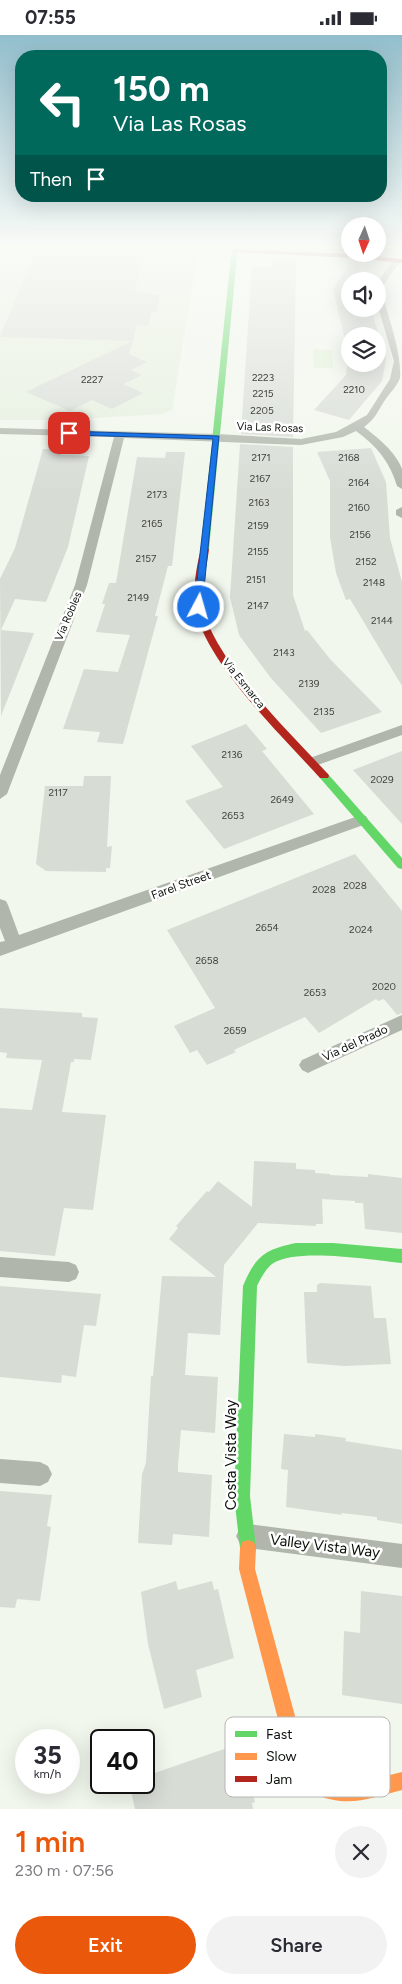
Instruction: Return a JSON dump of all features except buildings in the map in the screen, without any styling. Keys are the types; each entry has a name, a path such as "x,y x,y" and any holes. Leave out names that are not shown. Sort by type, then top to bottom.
{"street":[{"name":"Via Esmarca","path":"227,329 199,607 210,636 236,677 402,865"},
{"path":"389,329 400,362 395,379 375,407 371,417 357,427 376,439 400,472 402,485"},
{"name":"Via Las Rosas","path":"0,431 217,437 300,442 339,435 357,427"},
{"name":"Via Robles","path":"0,793 81,585 120,434"},
{"path":"402,510 402,515"},
{"path":"312,762 402,730"},
{"name":"Farel Street","path":"7,947 361,820"},
{"path":"0,905 7,947"},
{"name":"Via del Prado","path":"308,1065 402,1022"},
{"name":"Costa Vista Way","path":"286,1717 247,1569 248,1536 242,1496 250,1286 259,1266 270,1257 297,1249 402,1257"},
{"path":"0,1267 69,1272"},
{"path":"0,1471 40,1474"},
{"name":"Valley Vista Way","path":"248,1536 402,1556"}],"shaded area":[{"path":"0,329 185,329 172,410 161,414 62,420 0,420"},
{"path":"313,349 332,350 333,368 314,368"}],"traffic: fast":[{"path":"205,549 227,329"},
{"path":"324,776 402,865"},
{"path":"248,1548 242,1496 250,1286 255,1274 259,1267 269,1258 296,1250 333,1250 402,1256"}],"traffic: slow":[{"path":"248,1548 247,1569 286,1717"},
{"path":"390,1784 402,1781"}],"traffic: jam":[{"path":"205,549 199,586 199,607 205,626 216,648 251,695 324,776"}],"route":[{"path":"69,433 217,437 199,607"}]}
